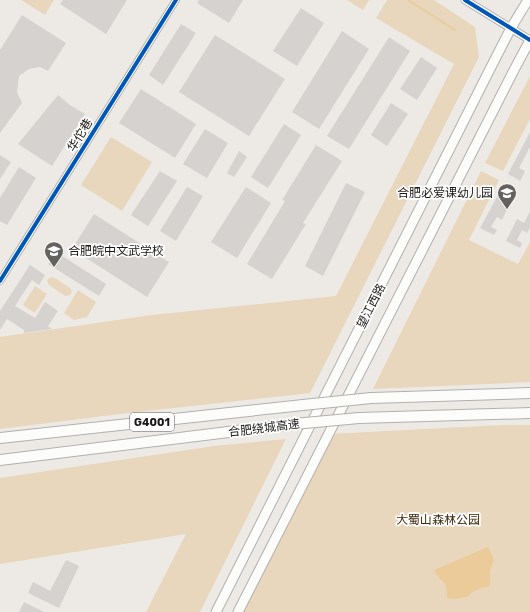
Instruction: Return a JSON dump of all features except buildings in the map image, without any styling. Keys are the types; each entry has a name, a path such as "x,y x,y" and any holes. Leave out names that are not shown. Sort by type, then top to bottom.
{"highway":[{"name":"合肥绕城高速","path":"0,438 371,398 530,393"},
{"name":"合肥绕城高速","path":"0,460 294,424 359,418 530,413"}],"main road":[{"name":"望江西路","path":"216,612 511,28 528,0"},
{"name":"望江西路","path":"238,612 510,76 530,40"}],"street":[{"name":"华佗巷","path":"0,281 176,0"},
{"path":"465,0 530,40"}],"green space":[{"path":"21,0 54,0 45,15"},
{"path":"347,0 369,0 363,10"},
{"path":"387,0 434,0 475,27 479,57 310,393 0,429 0,337 152,315 336,296 454,64 376,18"},
{"path":"530,76 530,119 503,171 485,163"},
{"path":"111,137 152,162 122,211 81,185"},
{"path":"481,171 499,180 469,240 518,264 530,242 530,382 373,389"},
{"path":"53,277 70,288 72,292 70,295 65,296 49,285 47,281 49,278"},
{"path":"35,286 47,294 35,313 23,305"},
{"path":"78,290 96,302 87,317 74,320 64,313"},
{"name":"大蜀山森林公园","path":"502,425 530,425 530,612 238,612 329,434"},
{"path":"286,439 200,612 146,612 186,534 0,564 0,478 214,446"}],"shaded area":[{"path":"488,547 494,559 490,571 489,587 474,591 467,597 455,599 447,598 445,584 434,570"}],"waterway":[{"path":"408,0 455,30"}],"cycle path":[{"path":"0,281 176,0"},
{"path":"465,0 530,40"}],"place":[{"name":"合肥必爱课幼儿园","path":"507,210"},
{"name":"合肥皖中文武学校","path":"54,268"}]}
